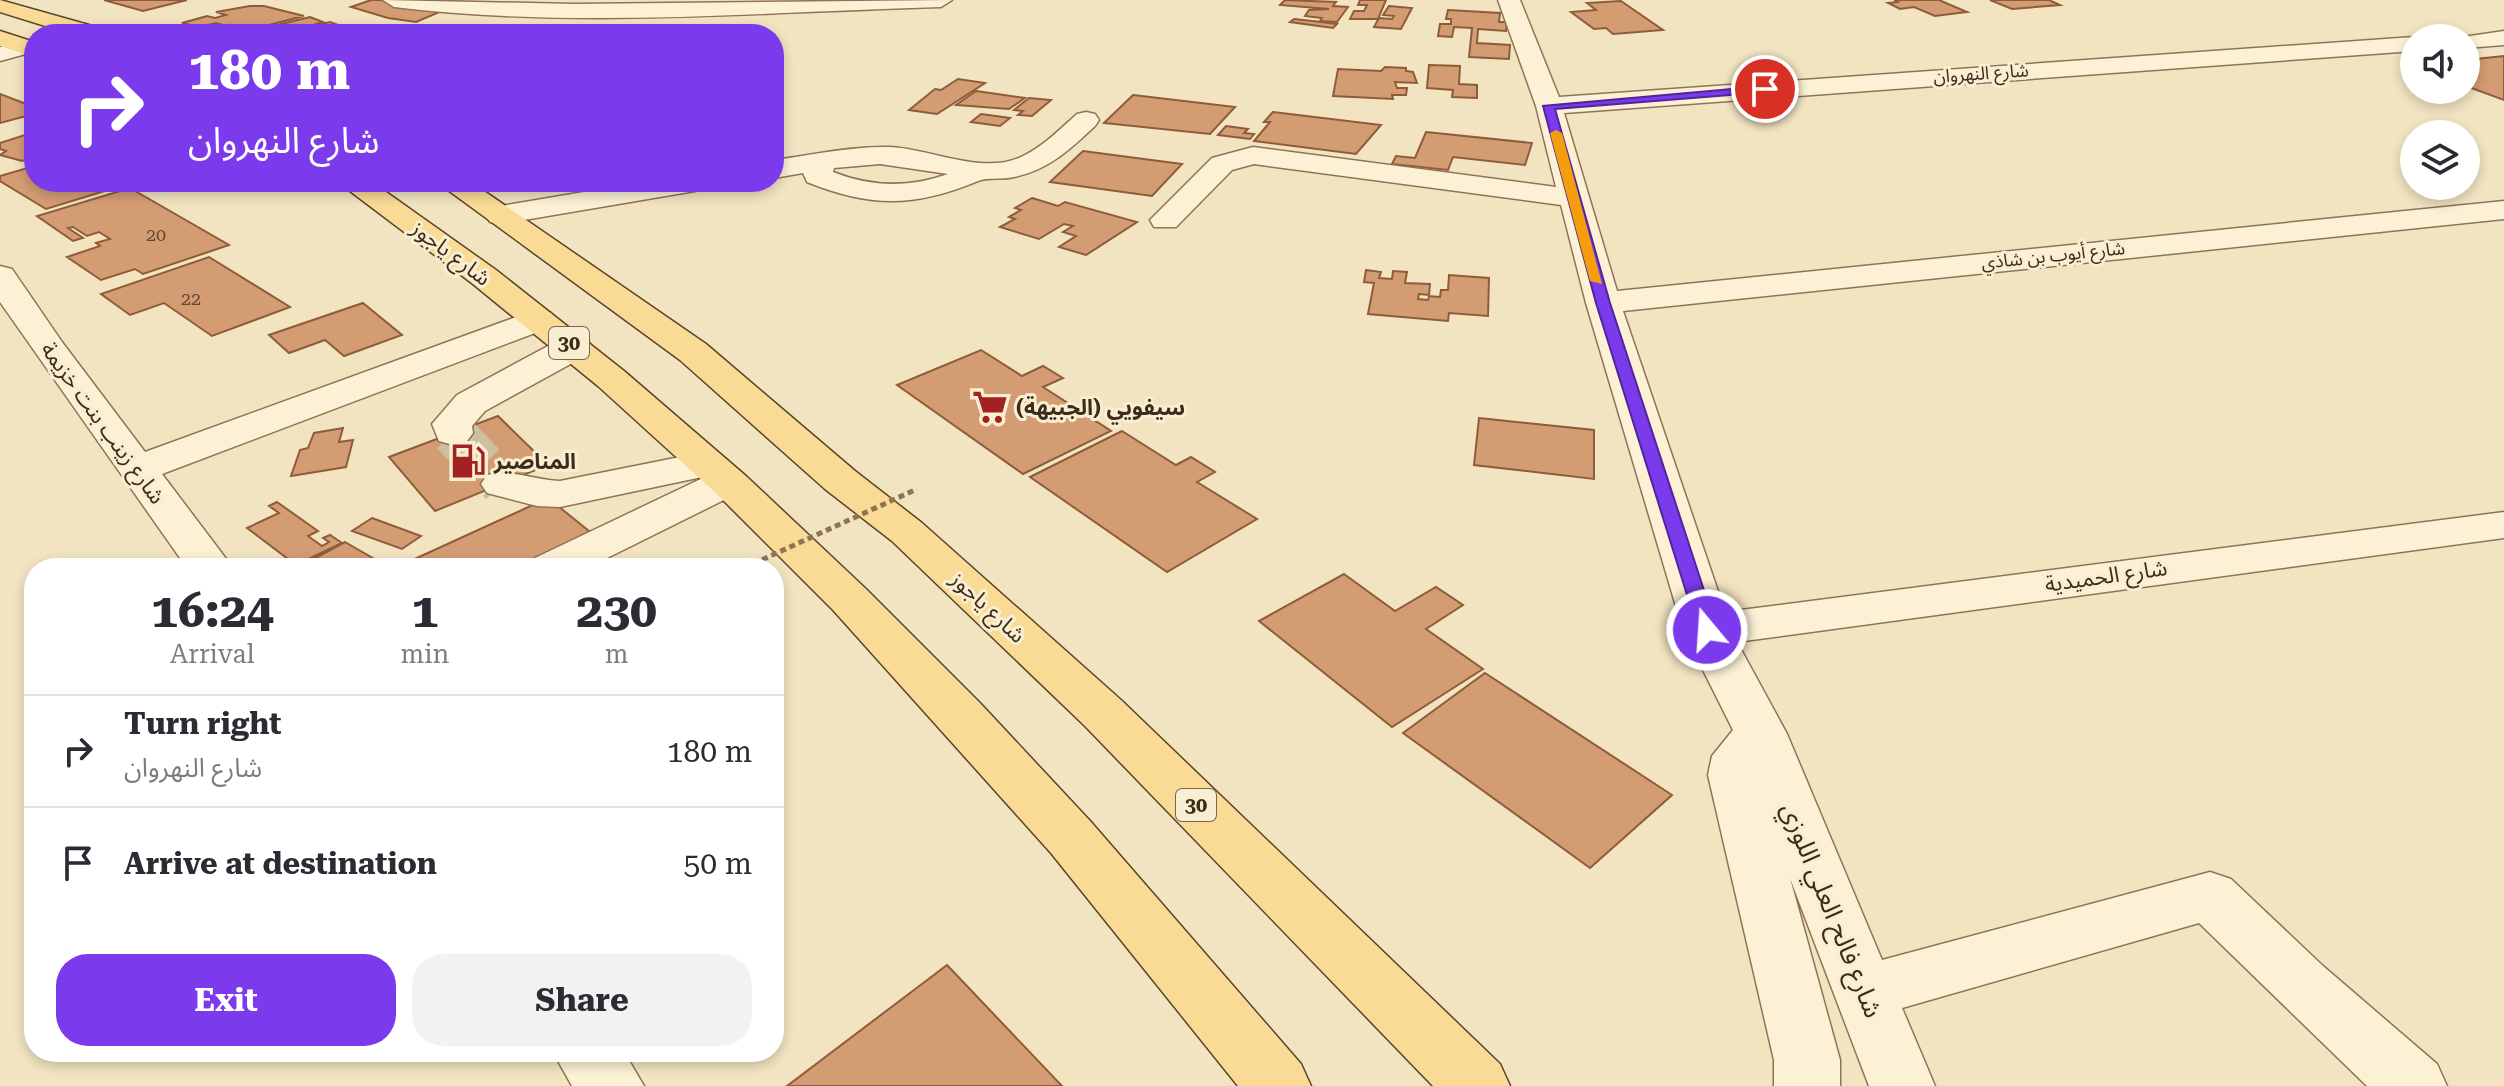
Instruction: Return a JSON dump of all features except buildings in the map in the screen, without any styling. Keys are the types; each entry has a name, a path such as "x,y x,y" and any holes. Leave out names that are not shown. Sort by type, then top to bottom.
{"main road":[{"path":"0,5 62,24"},
{"path":"0,38 24,46"},
{"name":"شارع ياجوز","path":"366,192 574,347 828,576 1030,792 1278,1086"},
{"name":"شارع ياجوز","path":"467,192 693,352 840,480 907,532 1103,713 1477,1086"}],"street":[{"path":"394,0 477,10 574,11 941,0"},
{"name":"شارع فالح العلي اللوزي","path":"1509,0 1549,106 1603,303 1707,630 1761,734 1902,1086"},
{"path":"432,24 477,10"},
{"path":"2480,40 2504,38"},
{"name":"شارع النهروان","path":"1549,106 2028,69 2400,45"},
{"path":"0,54 24,49"},
{"path":"784,168 820,165 817,176 831,182 907,194 944,189 978,169 1023,167 1086,120"},
{"path":"1165,220 1222,164 1253,155 1574,198"},
{"path":"501,215 636,192"},
{"name":"شارع أيوب بن شاذي","path":"1603,303 2504,210"},
{"name":"شارع زينب بنت خزيمة","path":"0,276 136,470 202,558"},
{"path":"136,470 539,320"},
{"path":"453,433 452,424 471,403 574,347"},
{"path":"502,484 537,493 560,494 715,474"},
{"path":"568,558 715,474"},
{"name":"شارع الحميدية","path":"1707,630 2504,525"},
{"name":"شارع فالح العلي اللوزي","path":"1761,734 1738,756 1735,775 1807,1060 1807,1086"},
{"path":"1864,992 2210,896 2301,985 2414,1086"},
{"path":"593,1062 611,1086"}],"path":[{"path":"766,558 917,489"}],"tunnel":[{"path":"453,433 502,484"}],"slow traffic":[{"path":"1556,133 1597,281"}],"place":[{"name":"سيفويي (الجبيهة)","path":"990,407"},
{"name":"المناصير","path":"468,461"}],"route":[{"path":"1707,630 1603,303 1549,106 1765,89"}]}
